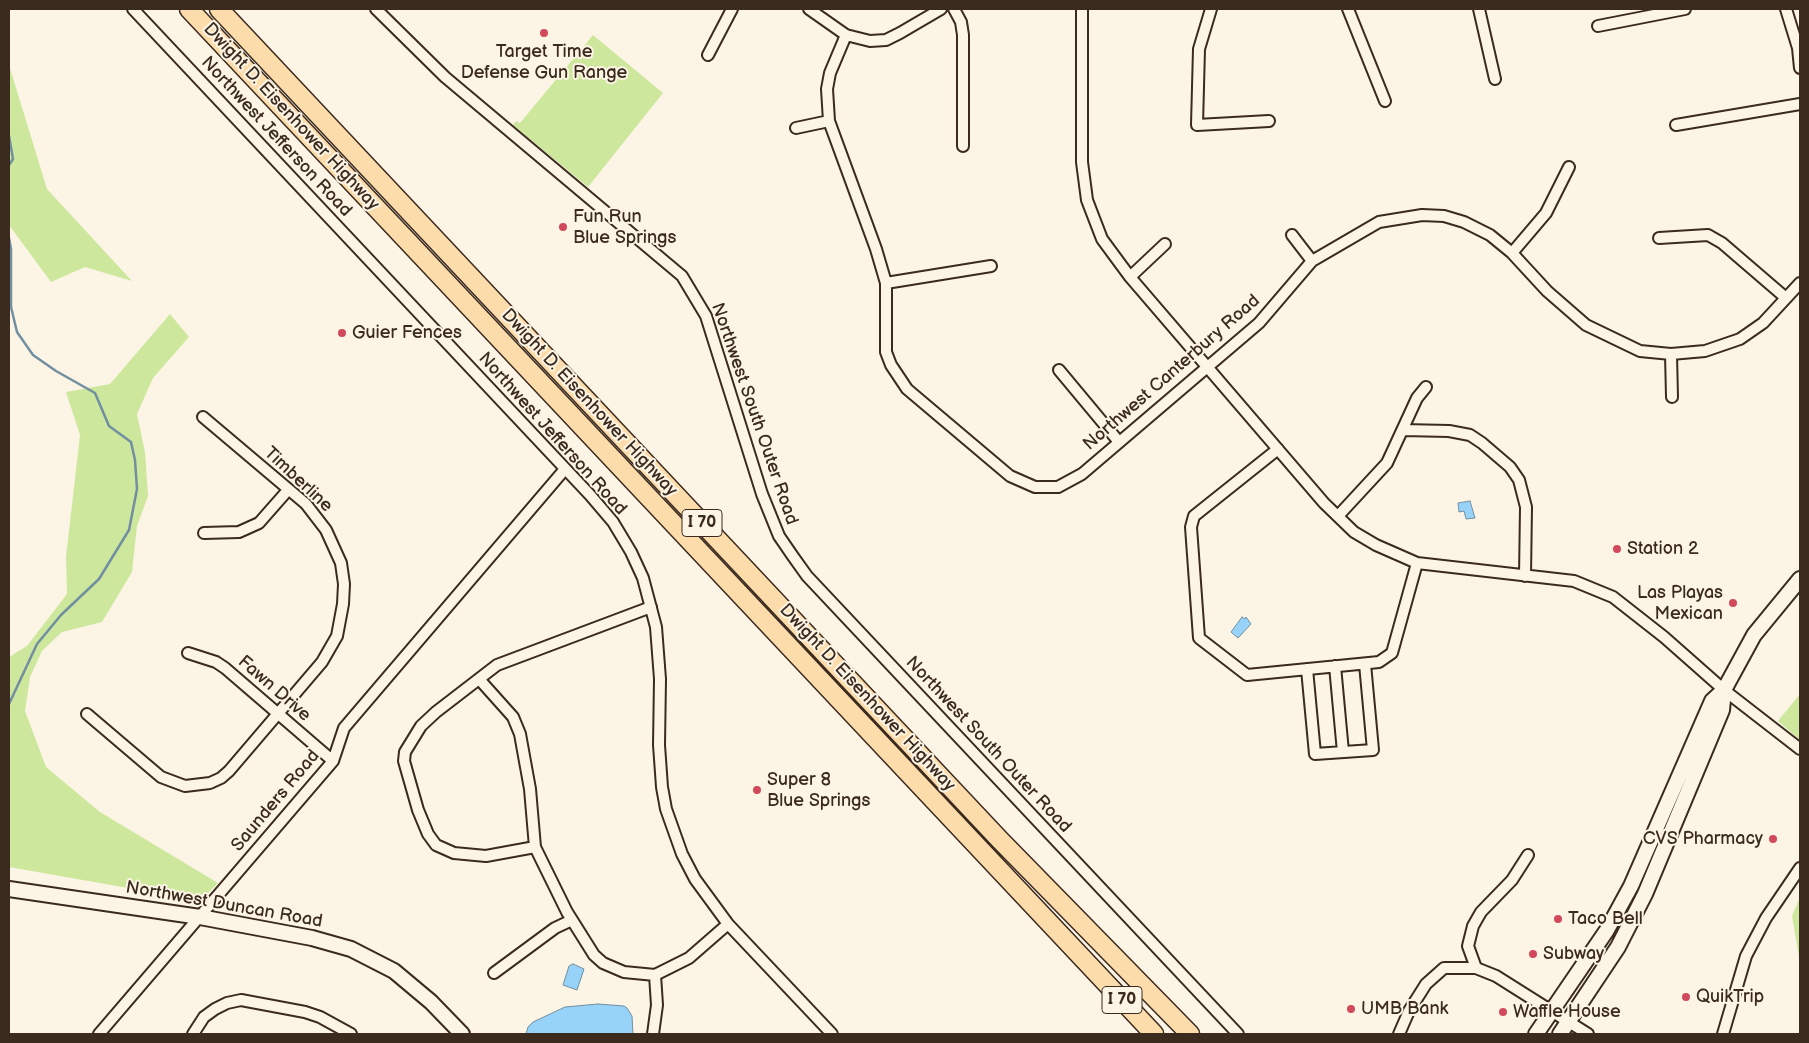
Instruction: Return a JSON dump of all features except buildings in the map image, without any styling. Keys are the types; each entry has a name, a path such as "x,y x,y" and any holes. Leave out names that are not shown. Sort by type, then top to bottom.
{"highway":[{"name":"Dwight D. Eisenhower Highway","path":"189,9 1154,1034"},
{"name":"Dwight D. Eisenhower Highway","path":"219,9 1000,840 1190,1034"}],"main road":[{"path":"1536,1034 1607,930 1631,886 1712,701 1724,690 1754,635 1800,579"},
{"path":"1564,1028 1618,947 1645,894 1722,710 1724,690"},
{"name":"Northwest Duncan Road","path":"9,890 200,917 303,936 351,949 394,971 431,1002 462,1034"}],"street":[{"name":"Northwest Jefferson Road","path":"133,9 566,469 612,522 631,552 651,607 659,653 658,745 666,809 682,854 695,880 728,924 832,1034"},
{"name":"Northwest South Outer Road","path":"376,9 445,77 682,276 706,316 762,494 779,536 792,556 807,576 1238,1034"},
{"path":"708,55 732,9"},
{"path":"809,9 846,35 870,40 886,40 941,9"},
{"path":"954,9 961,22 963,35 963,146"},
{"path":"1082,9 1082,162 1087,200 1102,239 1130,277 1278,450 1338,516 1354,532 1376,546 1417,563 1574,581 1613,597 1664,637 1724,690 1800,749"},
{"path":"1212,9 1199,48 1196,125 1269,121"},
{"path":"1348,9 1385,101"},
{"path":"1478,9 1495,79"},
{"path":"1598,26 1685,9"},
{"path":"1786,9 1799,48 1800,68"},
{"name":"Northwest Canterbury Road","path":"846,35 830,73 827,89 829,121 876,249 886,283 886,352 898,379 907,389 1010,476 1035,487 1058,487 1082,474 1206,366 1259,323 1312,261 1378,222 1422,215 1444,216 1464,222 1490,235 1512,253 1547,291 1586,325 1640,351 1671,354 1705,351 1740,339 1753,332 1800,282"},
{"path":"1676,125 1800,104"},
{"path":"796,128 829,121"},
{"path":"1512,253 1546,213 1569,167"},
{"path":"1659,238 1708,234 1722,243 1786,298"},
{"path":"1292,235 1312,261"},
{"path":"1130,277 1165,244"},
{"path":"886,283 991,266"},
{"path":"1671,354 1672,398"},
{"path":"1059,370 1119,442"},
{"path":"1338,516 1387,463 1417,398 1426,387"},
{"name":"Timberline","path":"87,714 161,778 174,784 197,786 221,778 230,771 330,650 337,636 344,604 341,564 319,518 203,417"},
{"path":"1403,430 1449,431 1470,435 1482,442 1510,466 1519,480 1526,507 1525,576"},
{"path":"1278,450 1194,516 1191,528 1197,632 1199,638 1247,675 1379,662 1392,654 1417,563"},
{"name":"Saunders Road","path":"99,1034 134,996 186,930 200,917 333,761 344,728 566,469"},
{"path":"204,533 239,532 259,523 288,490"},
{"path":"535,847 486,856 454,852 436,845 428,834 418,810 404,761 405,752 421,726 497,665 651,607"},
{"name":"Fawn Drive","path":"188,653 216,662 333,761"},
{"path":"1307,669 1315,754 1373,750 1365,664"},
{"path":"1335,666 1344,752"},
{"path":"478,679 513,717 520,734 530,789 535,847 572,920 589,948 602,963 624,972 654,975 690,958 728,924"},
{"path":"1476,968 1468,946 1473,926 1481,912 1512,880 1528,855"},
{"path":"1723,1034 1746,956 1766,918 1800,868"},
{"path":"494,973 555,928 572,920"},
{"path":"1399,1034 1409,1011 1426,984 1444,968 1476,968 1496,976 1551,1012 1564,1028 1588,1034"},
{"path":"653,1034 657,1005 654,975"},
{"path":"193,1034 204,1017 215,1009 227,1003 241,1000 320,1016 351,1034"}],"green space":[{"path":"593,35 663,93 588,187 513,125 516,121 520,123"},
{"path":"9,65 47,189 132,281 85,267 51,282 9,225"},
{"path":"170,314 189,337 153,378 137,414 145,452 148,496 137,526 132,572 102,622 62,632 42,651 30,677 25,711 46,767 100,812 218,883 208,893 196,900 9,867 9,657 27,646 67,594 66,557 80,435 66,392 110,384"},
{"path":"1800,694 1800,740 1778,721"},
{"path":"1800,897 1800,963 1792,916"}],"water":[{"path":"1470,501 1475,518 1466,519 1464,511 1459,512 1458,503"},
{"path":"1242,617 1245,619 1246,617 1251,624 1238,638 1231,632"},
{"path":"573,964 584,969 577,990 563,985 569,966"},
{"path":"598,1004 624,1006 627,1008 632,1016 633,1034 526,1034 528,1027 533,1022 565,1007"}],"waterway":[{"path":"9,136 13,159 9,165"},
{"path":"9,238 11,249 11,307 17,332 33,355 56,371 95,393 109,426 131,442 135,460 137,489 129,530 99,579 61,615 37,644 9,704"}],"place":[{"name":"Target Time Defense Gun Range","path":"544,33"},
{"name":"Fun Run Blue Springs","path":"563,227"},
{"name":"Guier Fences","path":"342,333"},
{"name":"Station 2","path":"1617,549"},
{"name":"Las Playas Mexican","path":"1733,603"},
{"name":"Super 8 Blue Springs","path":"757,790"},
{"name":"CVS Pharmacy","path":"1773,839"},
{"name":"Taco Bell","path":"1558,919"},
{"name":"Subway","path":"1533,954"},
{"name":"QuikTrip","path":"1686,997"},
{"name":"UMB Bank","path":"1351,1009"},
{"name":"Waffle House","path":"1503,1012"}]}
